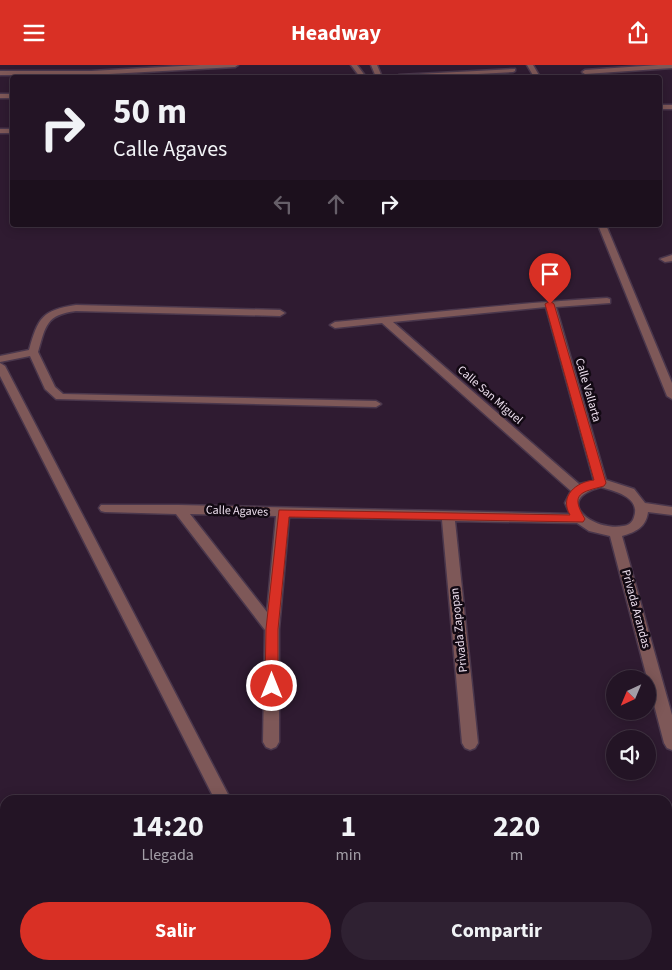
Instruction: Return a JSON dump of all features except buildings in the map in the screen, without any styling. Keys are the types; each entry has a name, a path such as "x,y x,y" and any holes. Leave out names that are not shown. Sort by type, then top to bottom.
{"street":[{"path":"70,73 71,65"},
{"path":"0,73 70,73 91,75 234,65"},
{"path":"585,72 645,66 672,66"},
{"path":"437,75 513,71"},
{"path":"603,227 672,396"},
{"path":"335,325 550,304 607,301"},
{"name":"Calle Vallarta","path":"550,304 601,483"},
{"path":"280,313 76,308 56,311 43,321 33,352 50,389 60,397 376,404"},
{"name":"Calle San Miguel","path":"384,320 578,490"},
{"path":"0,359 33,352"},
{"path":"0,366 220,795"},
{"path":"601,483 619,487 634,495 642,507 642,517 637,525 628,530 602,531 589,526 579,519 571,504 573,496 578,490 588,485 601,483"},
{"path":"642,507 672,511"},
{"name":"Calle Agaves","path":"106,508 579,519"},
{"path":"179,509 272,629"},
{"path":"271,742 272,629 283,513"},
{"name":"Privada Zapopan","path":"448,517 470,743"},
{"name":"Privada Arandas","path":"615,532 672,743"}],"route":[{"path":"272,686 272,629 283,513 579,519 571,504 573,496 578,490 588,485 601,483 550,304"}]}
